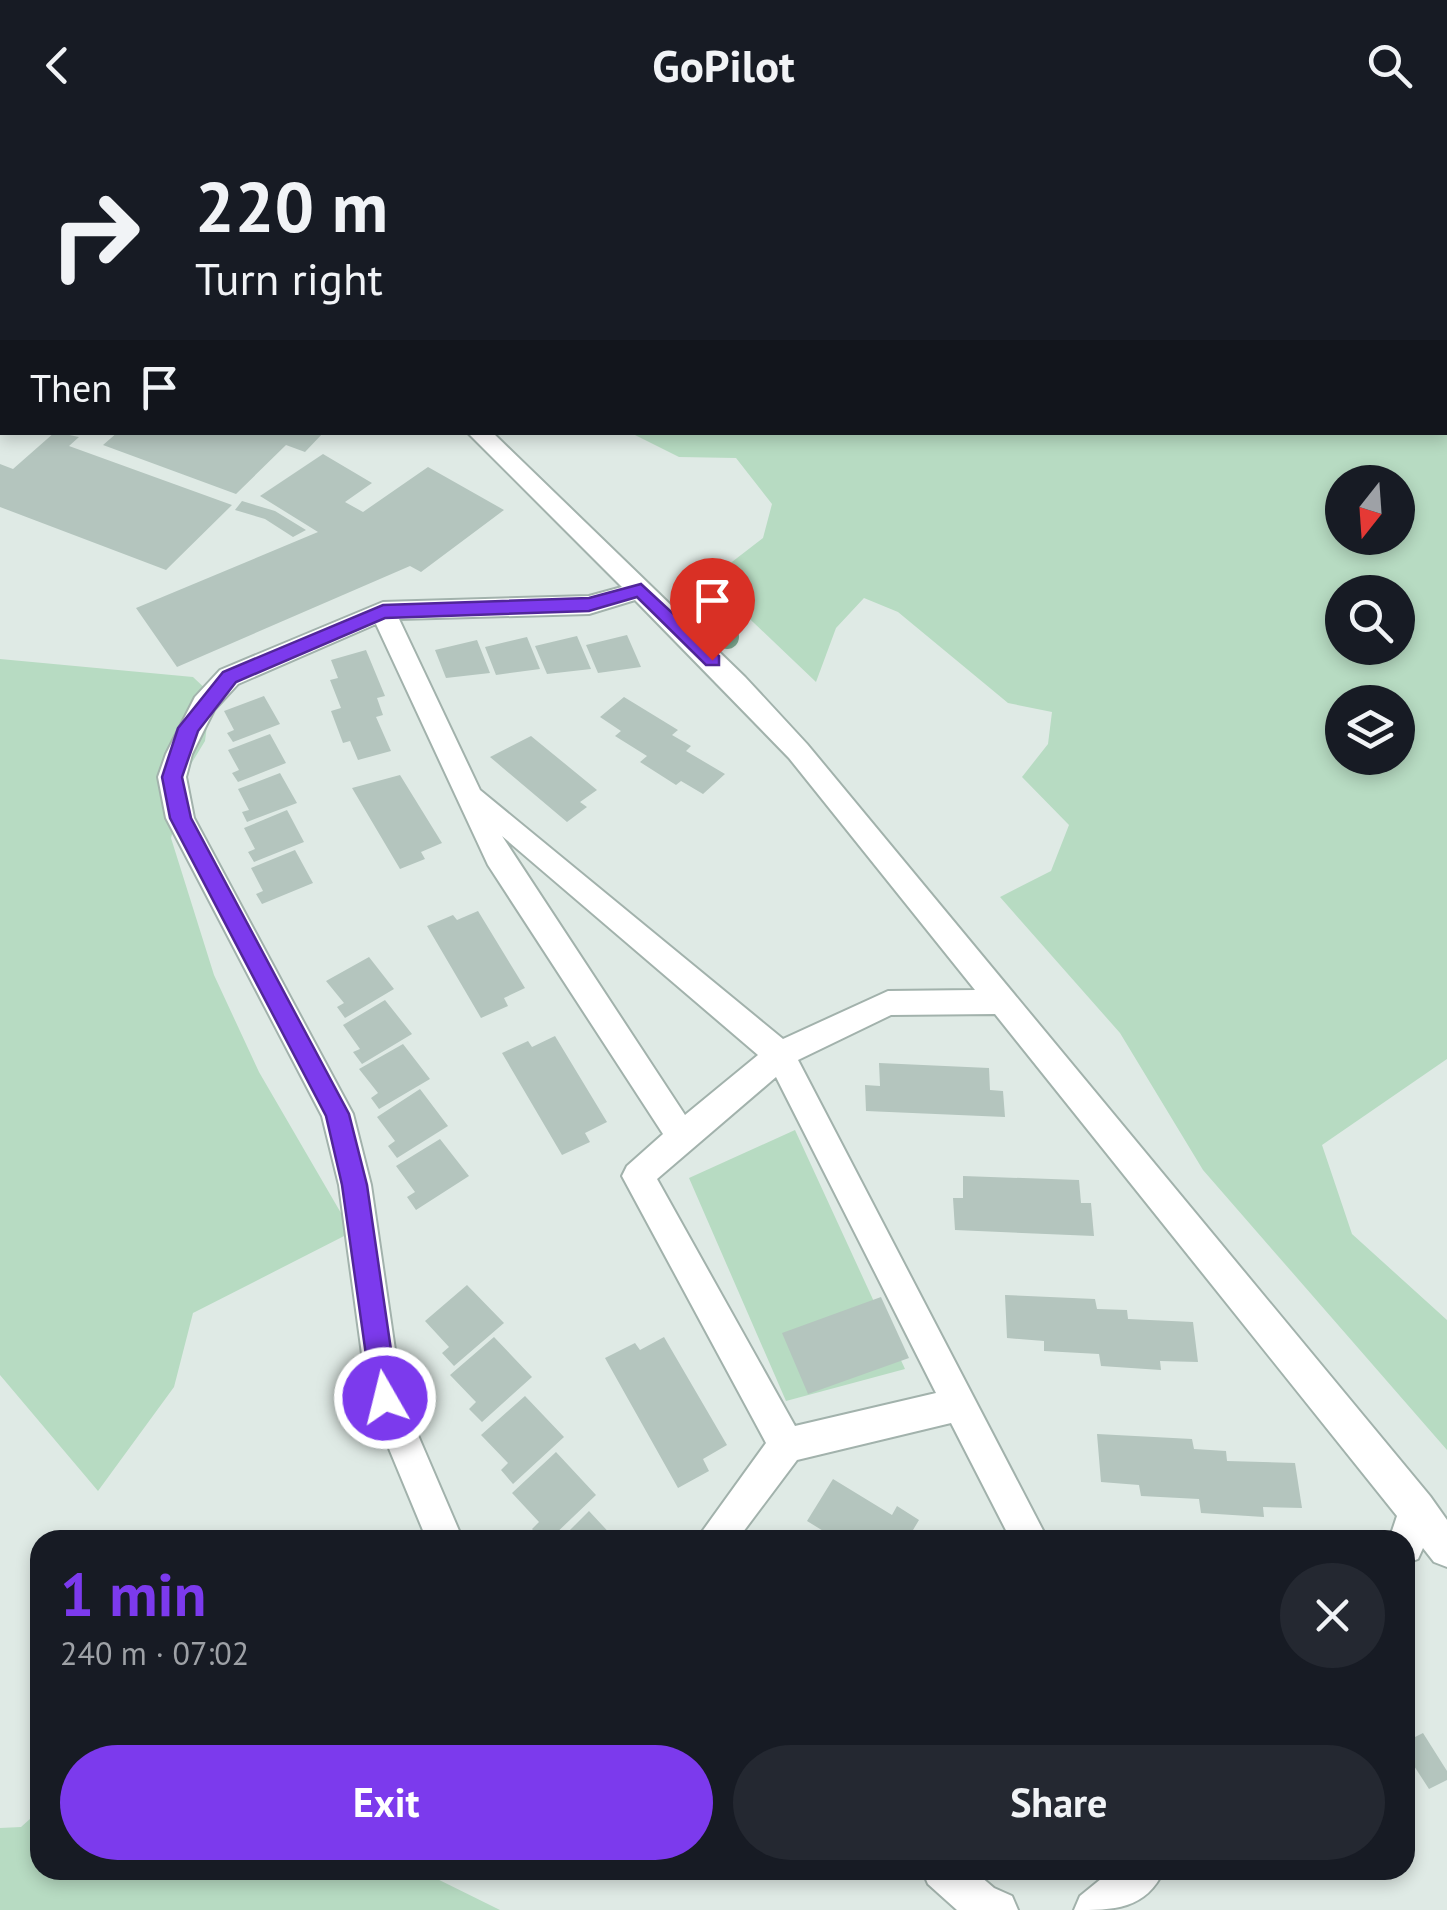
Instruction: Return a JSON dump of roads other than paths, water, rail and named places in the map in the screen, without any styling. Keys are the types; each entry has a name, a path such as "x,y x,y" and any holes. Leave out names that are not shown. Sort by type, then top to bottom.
{"street":[{"path":"481,435 641,590 798,751 1447,1549"},
{"path":"441,1530 385,1398 354,1185 337,1114 180,818 172,777 188,728 230,677 383,611 589,604 641,590"},
{"path":"383,611 498,857 682,1137"},
{"path":"470,793 780,1055 1025,1530"},
{"path":"786,1445 638,1176 780,1055 888,1003 1006,1002"},
{"path":"722,1530 786,1445 960,1404"},
{"path":"1410,1530 1417,1509"},
{"path":"954,1880 982,1904 998,1910"},
{"path":"1094,1910 1132,1880"}]}
